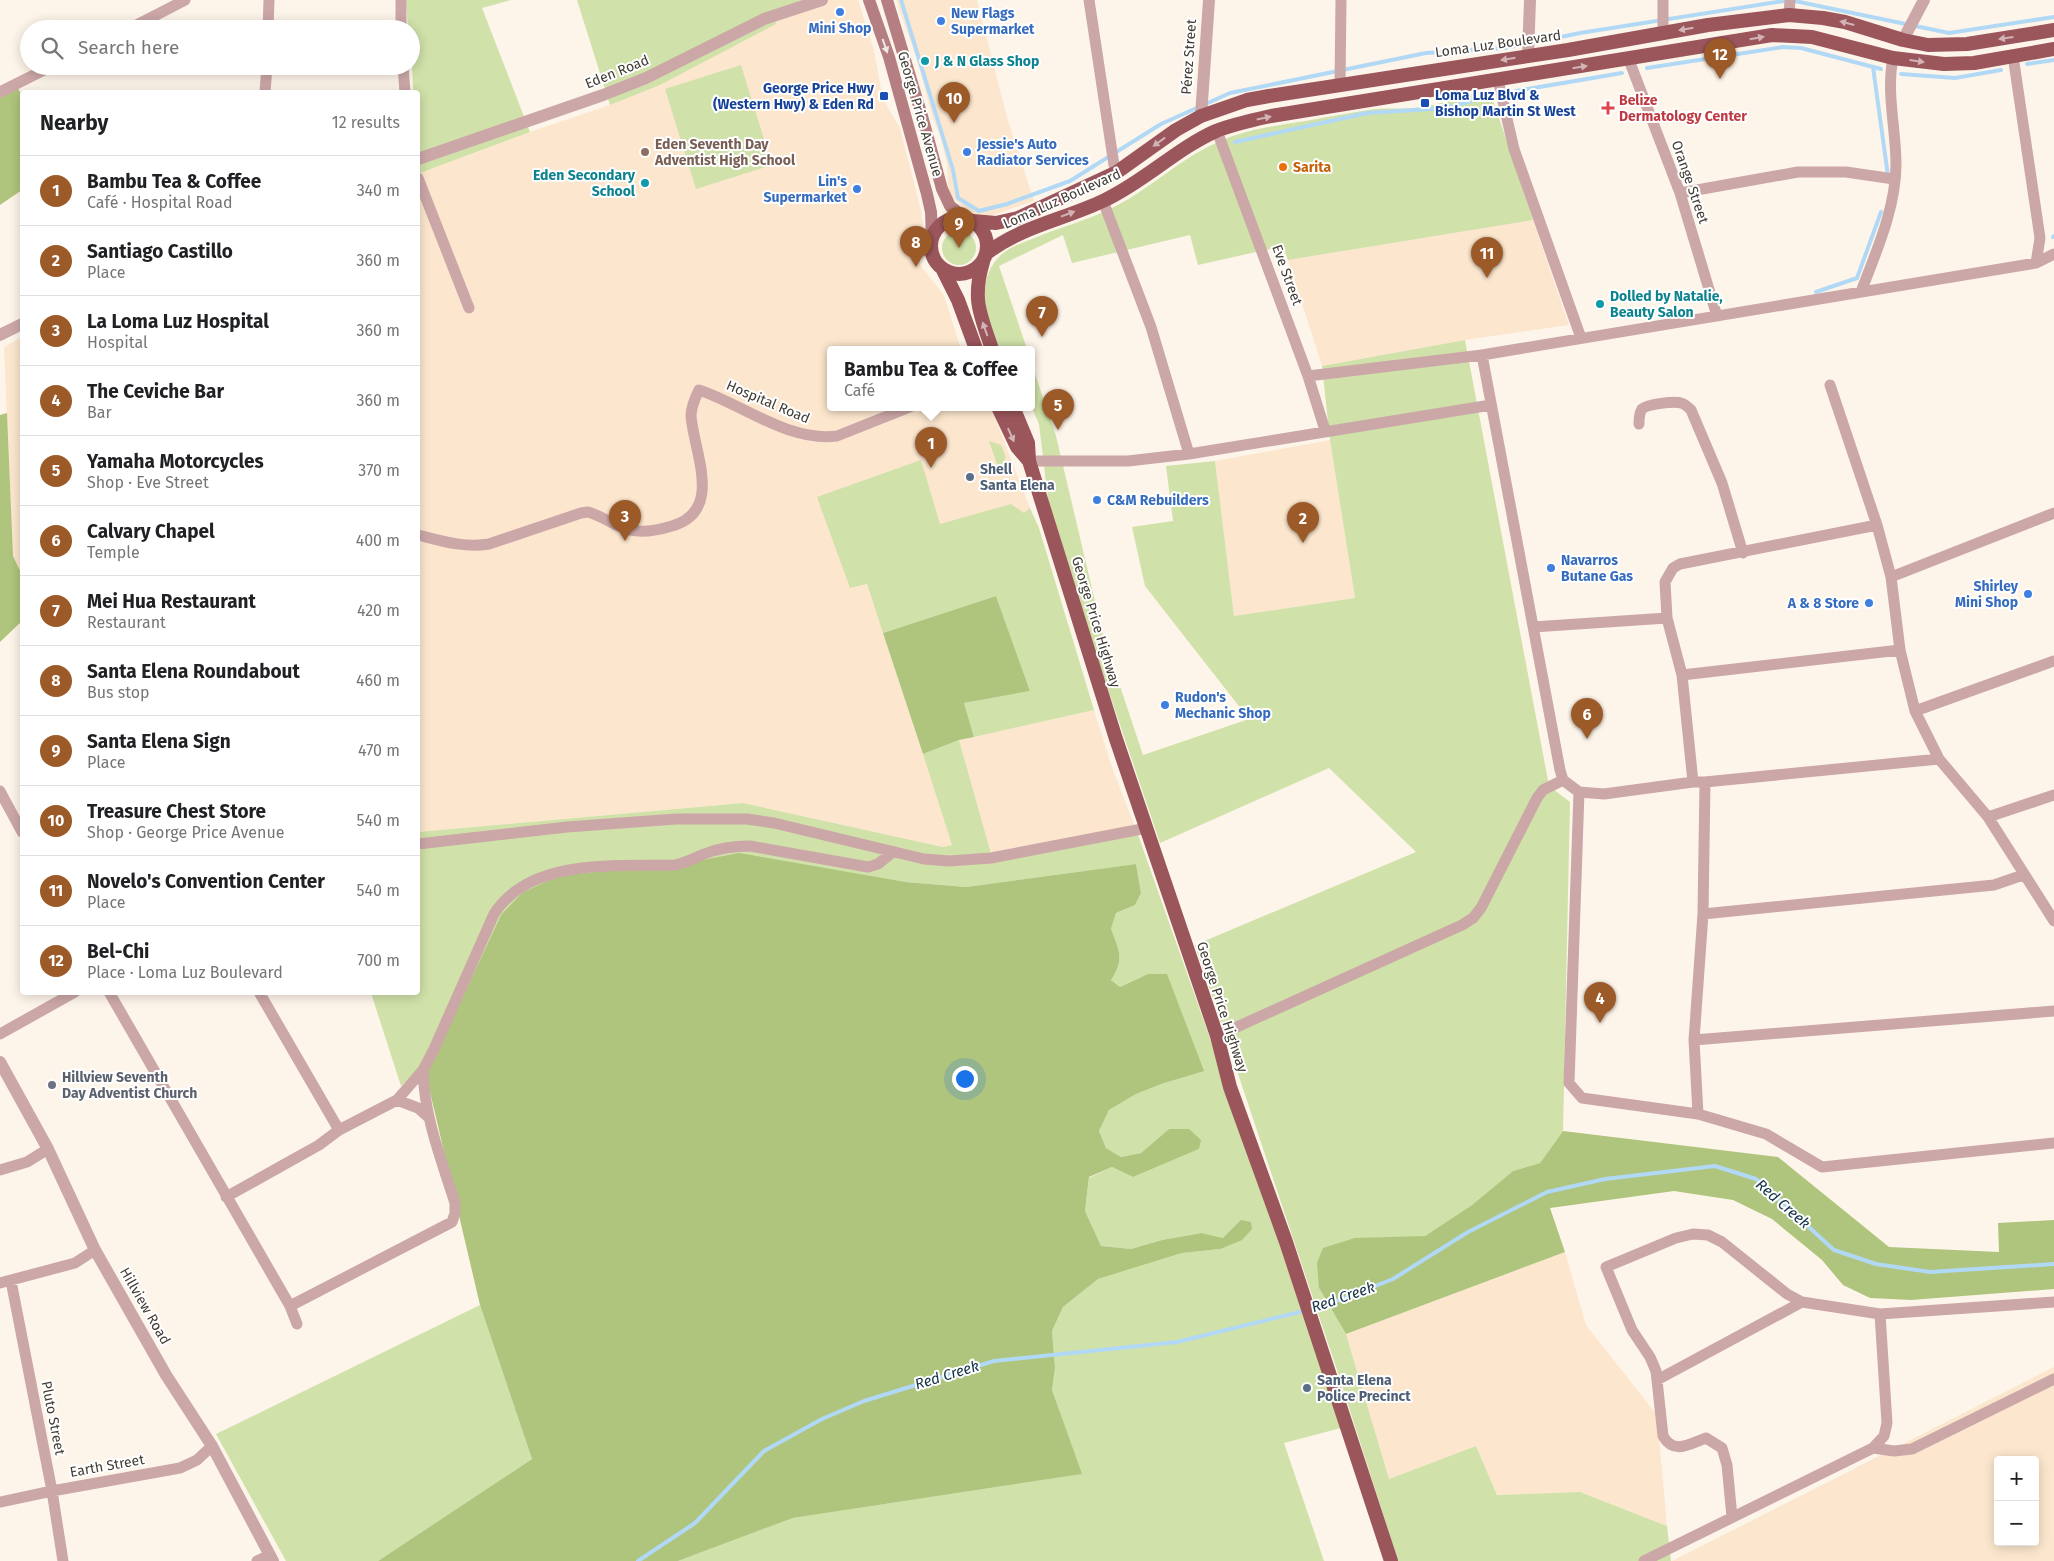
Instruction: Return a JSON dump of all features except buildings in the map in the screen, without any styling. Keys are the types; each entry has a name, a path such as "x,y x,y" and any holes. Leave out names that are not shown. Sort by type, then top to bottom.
{"highway":[{"name":"Loma Luz Boulevard","path":"969,220 996,223 1008,222 1117,172 1176,130 1200,116 1247,100 1528,56 1708,25 1789,15 1845,22 1904,40 1928,45 1947,45 2054,30"},
{"name":"Loma Luz Boulevard","path":"985,258 1023,232 1103,201 1125,190 1217,131 1244,122 1272,116 1629,60 1772,35 1794,35 1830,41 1893,58 1944,64 1974,63 2054,49"},
{"path":"975,346 958,300 943,270 932,256 932,239 935,231 948,220 969,220 979,226 987,238 985,258 978,284 978,308 991,346"},
{"path":"943,270 951,274 969,273 985,258"},
{"name":"George Price Highway","path":"1000,411 1016,447 1029,461"},
{"name":"George Price Highway","path":"1015,411 1028,443 1029,461 1116,739 1216,1036 1230,1087 1305,1302 1390,1561"}],"main road":[{"name":"George Price Avenue","path":"869,0 892,66 927,194 931,212 932,239"},
{"name":"George Price Avenue","path":"887,0 920,107 942,189 950,206 969,220"}],"street":[{"path":"146,20 185,0"},
{"path":"268,20 269,0"},
{"path":"401,0 401,20"},
{"name":"Eden Road","path":"420,158 603,95 646,78 764,19 822,0"},
{"path":"1089,0 1114,165 1117,172"},
{"name":"Pérez Street","path":"1200,116 1209,0"},
{"path":"1340,84 1341,0"},
{"path":"1528,56 1530,0"},
{"path":"1663,0 1663,33"},
{"path":"1789,15 1790,0"},
{"path":"1904,40 1924,0"},
{"path":"2013,56 2040,238 2036,263"},
{"path":"1861,292 1888,217 1896,165 1890,88 1893,58"},
{"name":"Orange Street","path":"1629,60 1680,193 1717,316"},
{"path":"0,92 34,75"},
{"path":"265,90 266,75"},
{"path":"404,75 405,90"},
{"path":"1498,80 1514,149 1581,338"},
{"name":"Eve Street","path":"1217,131 1308,376 1325,430"},
{"path":"1680,193 1798,172 1846,172 1894,179"},
{"path":"420,183 469,308"},
{"path":"1103,201 1151,327 1189,454"},
{"path":"1308,376 1482,354 1717,316 2036,263 2054,254"},
{"path":"0,335 20,325"},
{"path":"1482,354 1563,780 1579,792 1604,794 1693,782 1939,759"},
{"path":"1830,385 1878,525 1891,577 1900,650 1915,711 1939,759 1988,817 2054,921"},
{"name":"Hospital Road","path":"420,535 463,546 476,546 490,544 588,512 629,530 658,530 676,525 693,515 702,498 700,465 691,415 692,405 699,390 795,432 824,438 837,436 900,411"},
{"path":"1639,424 1639,414 1646,406 1674,402 1681,403 1691,410 1722,483 1743,553"},
{"path":"1029,461 1128,461 1189,454 1490,404"},
{"path":"1891,577 2054,513"},
{"path":"1693,782 1682,675 1667,618 1665,582 1672,568 1680,564 1878,525"},
{"path":"1533,627 1667,618"},
{"path":"1682,675 1900,650"},
{"path":"1915,711 2054,661"},
{"path":"1216,1036 1462,925 1473,918 1481,908 1537,798 1543,790 1563,780"},
{"path":"1698,1114 1694,1040 1703,914 1706,782"},
{"path":"0,791 20,828"},
{"path":"1579,792 1569,1083 1582,1098 1698,1114 1766,1134 1822,1168 2054,1143"},
{"path":"1988,817 2054,795"},
{"path":"420,844 567,827 748,818 924,859 949,861 977,859 1147,828"},
{"path":"226,1197 319,1145 339,1130 397,1100 423,1070 494,914 502,901 521,886 535,879 564,871 686,863 711,852 735,846 750,846 868,867 878,864 893,852"},
{"path":"1703,914 1994,885 2023,874"},
{"path":"0,1034 70,995"},
{"path":"111,995 290,1306 297,1324"},
{"path":"261,995 339,1130"},
{"path":"1694,1040 2054,1011"},
{"name":"Hillview Road","path":"0,1062 48,1150 95,1250 166,1375 212,1446 271,1558"},
{"path":"290,1306 452,1222 456,1214 455,1202 428,1117 423,1070"},
{"path":"397,1100 418,1108 428,1117"},
{"path":"0,1170 27,1162 48,1150"},
{"path":"1732,1518 1727,1465 1722,1448 1706,1438 1675,1447 1668,1445 1663,1436 1656,1372 1650,1358 1632,1330 1606,1267 1676,1238 1693,1234 1708,1235 1722,1242 1787,1294 1802,1302 1880,1314 2054,1302"},
{"path":"5,1282 75,1263 95,1250"},
{"name":"Pluto Street","path":"5,1282 52,1491 63,1561"},
{"path":"1657,1380 1802,1302"},
{"path":"1644,1561 1873,1448 1884,1436 1887,1411 1880,1314"},
{"path":"1873,1448 1894,1451 1912,1449 2054,1379"},
{"name":"Earth Street","path":"0,1502 180,1468 197,1460 212,1446"},
{"path":"256,1561 271,1558"}],"shaded area":[{"path":"824,0 858,0 874,50 881,89 887,106 900,128 921,210 923,224 920,265 944,295 960,346 827,346 827,411 993,411 1030,508 1024,513 1011,504 940,525 921,461 850,588 867,584 953,845 943,847 743,803 420,832 420,173 530,132 610,105 660,85 701,62 774,15"},
{"path":"896,0 977,0 1007,117 1034,201 994,215 983,216 971,213 954,199 948,189 947,164 940,135 932,116 917,60"},
{"path":"1533,220 1569,325 1465,340 1322,366 1288,260"},
{"path":"20,338 20,571 13,556 4,347"},
{"path":"1330,440 1355,598 1234,616 1215,461"},
{"path":"1094,710 1113,770 1136,829 992,857 959,740"},
{"path":"1565,1252 1586,1325 1657,1415 1667,1526 1580,1492 1497,1495 1476,1446 1389,1479 1346,1334"},
{"path":"2054,1367 2054,1561 1672,1561"}],"green space":[{"path":"406,0 511,0 482,8 530,132 420,173 420,90 413,90 412,75 420,75 420,20 407,20"},
{"path":"577,0 824,0 774,15 776,24 660,85 610,105"},
{"path":"741,65 772,165 696,189 665,89"},
{"path":"18,88 20,92 20,191 0,205 0,96"},
{"path":"1490,91 1533,220 1288,260 1283,246 1198,265 1190,235 1072,263 1063,235 999,266 1026,346 998,346 987,313 985,287 993,264 1012,247 1110,209 1194,155 1234,136 1267,127 1367,110 1423,107"},
{"path":"959,231 971,236 976,248 971,260 959,265 947,260 942,248 947,236"},
{"path":"1465,340 1549,786 1570,802 1563,1131 1540,1163 1513,1171 1472,1205 1425,1236 1408,1238 1319,1288 1346,1334 1389,1479 1476,1446 1497,1495 1580,1492 1667,1526 1671,1561 1398,1561 1338,1373 1195,945 1416,852 1329,768 1160,843 1091,639 1048,499 1039,424 1033,411 1035,411 1035,374 1056,436 1103,635 1143,755 1249,719 1145,586 1132,527 1173,521 1166,466 1215,461 1234,616 1355,598 1330,440 1322,366"},
{"path":"7,413 13,556 20,571 20,623 0,642 0,415"},
{"path":"989,441 1001,445 1006,457 999,470"},
{"path":"921,460 940,524 1011,504 1024,513 1030,508 1039,528 1094,710 974,737 964,703 1030,691 996,596 883,633 867,584 850,588 817,497"},
{"path":"996,596 1030,691 964,703 974,737 959,740 923,754 883,633"},
{"path":"959,740 992,857 1136,829 1224,1078 1341,1428 1284,1443 1324,1561 678,1561 793,1518 1081,1474 1052,1390 1055,1368 1052,1331 1063,1307 1098,1279 1182,1253 1220,1249 1223,1238 1200,1233 1162,1240 1131,1249 1101,1246 1085,1211 1089,1178 1112,1167 1133,1177 1199,1149 1169,1129 1141,1153 1121,1157 1106,1148 1099,1131 1109,1110 1136,1094 1164,1083 1148,974 1120,987 1111,980 1119,960 1118,949 1111,929 1116,913 1135,905 1141,893 1136,864 966,887 905,882 501,915 426,1075 423,1066 401,1086 372,995 420,995 420,832 743,803 943,847 952,845 923,754"},
{"path":"739,853 905,882 966,887 1136,864 1141,893 1135,905 1116,913 1111,929 1118,949 1119,960 1111,980 1120,987 1148,974 1167,974 1204,1071 1136,1094 1109,1110 1099,1131 1106,1148 1121,1157 1141,1153 1169,1129 1189,1129 1201,1140 1199,1149 1133,1177 1112,1167 1089,1177 1085,1211 1101,1246 1131,1249 1162,1240 1201,1233 1223,1238 1241,1220 1251,1222 1252,1229 1242,1240 1220,1249 1182,1253 1098,1279 1063,1307 1052,1331 1055,1368 1052,1390 1082,1474 793,1518 678,1561 378,1561 532,1459 480,1305 426,1075 501,915 522,893 558,876 692,862"},
{"path":"1563,1131 1778,1157 1889,1247 1999,1252 1998,1223 2054,1220 2054,1289 1911,1300 1870,1298 1843,1285 1822,1260 1772,1219 1733,1200 1674,1191 1550,1208 1565,1252 1346,1334 1319,1288 1317,1263 1323,1248 1355,1238 1425,1236 1472,1205 1513,1171 1540,1163"},
{"path":"480,1305 532,1459 378,1561 286,1561 216,1434"}],"waterway":[{"path":"901,0 953,170 958,198 979,211 1007,204 1070,181 1161,124 1230,93 1426,53 1504,48 1525,44"},
{"path":"1532,43 1580,33 1790,0 1949,33 2054,17"},
{"path":"1647,68 1783,47 1801,48 1881,69"},
{"path":"2027,64 2054,60"},
{"path":"1873,67 1888,176"},
{"path":"1901,74 1955,78 2001,70"},
{"path":"1516,91 1622,73"},
{"path":"1235,142 1367,113 1447,108 1488,96"},
{"path":"1816,292 1857,278 1881,212"},
{"name":"Red Creek","path":"638,1561 695,1523 764,1451 822,1419 864,1401 994,1361 1177,1342 1324,1306 1393,1279 1468,1232 1547,1192 1605,1179 1715,1166 1756,1179 1834,1250 1876,1264 1930,1272 2054,1264"}],"place":[{"name":"Mini Shop","path":"840,12"},
{"name":"New Flags Supermarket","path":"941,21"},
{"name":"J & N Glass Shop","path":"925,61"},
{"name":"Bel-Chi","path":"1720,79"},
{"name":"George Price Hwy (Western Hwy) & Eden Rd","path":"884,96"},
{"name":"Loma Luz Blvd & Bishop Martin St West","path":"1425,103"},
{"name":"Belize Dermatology Center","path":"1608,108"},
{"name":"Treasure Chest Store","path":"954,123"},
{"name":"Eden Seventh Day Adventist High School","path":"645,152"},
{"name":"Jessie's Auto Radiator Services","path":"967,152"},
{"name":"Sarita","path":"1283,167"},
{"name":"Eden Secondary School","path":"645,183"},
{"name":"Lin's Supermarket","path":"857,189"},
{"name":"Santa Elena Sign","path":"959,248"},
{"name":"Santa Elena Roundabout","path":"916,267"},
{"name":"Novelo's Convention Center","path":"1487,278"},
{"name":"Dolled by Natalie, Beauty Salon","path":"1600,304"},
{"name":"Mei Hua Restaurant","path":"1042,337"},
{"name":"Yamaha Motorcycles","path":"1058,430"},
{"name":"Bambu Tea & Coffee","path":"931,468"},
{"name":"Shell Santa Elena","path":"970,477"},
{"name":"C&M Rebuilders","path":"1097,500"},
{"name":"La Loma Luz Hospital","path":"625,541"},
{"name":"Santiago Castillo","path":"1303,543"},
{"name":"Navarros Butane Gas","path":"1551,568"},
{"name":"Shirley Mini Shop","path":"2028,594"},
{"name":"A & 8 Store","path":"1869,603"},
{"name":"Rudon's Mechanic Shop","path":"1165,705"},
{"name":"Calvary Chapel","path":"1587,739"},
{"name":"The Ceviche Bar","path":"1600,1023"},
{"name":"Hillview Seventh Day Adventist Church","path":"52,1085"},
{"name":"Santa Elena Police Precinct","path":"1307,1388"}]}
